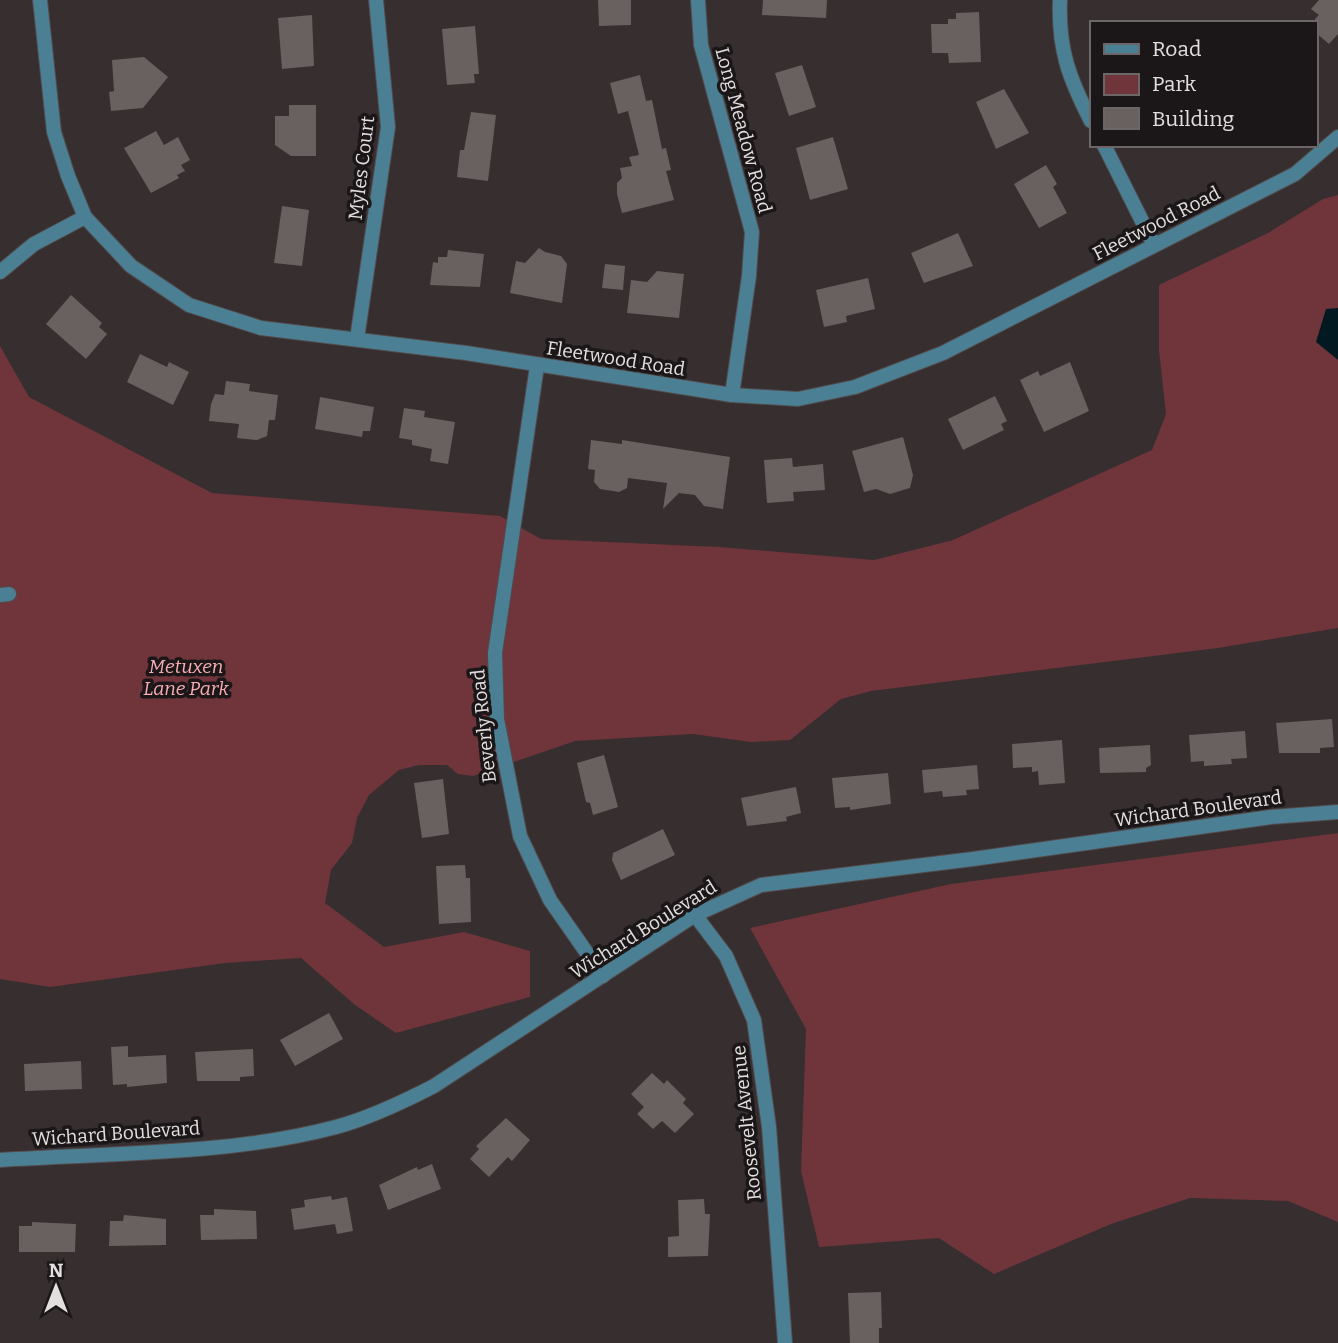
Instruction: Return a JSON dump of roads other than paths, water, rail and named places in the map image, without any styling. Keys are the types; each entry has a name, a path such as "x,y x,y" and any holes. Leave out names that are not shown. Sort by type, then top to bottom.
{"street":[{"name":"Fleetwood Road","path":"40,0 54,132 85,216 131,266 189,305 261,328 357,339 732,395 798,399 855,387 943,353 1296,174 1338,137"},
{"name":"Myles Court","path":"357,339 388,127 376,0"},
{"name":"Long Meadow Road","path":"698,0 701,45 752,232 750,276 732,395"},
{"path":"1060,0 1059,32 1069,77 1090,119"},
{"path":"1105,147 1154,245"},
{"path":"0,272 34,244 85,216"},
{"name":"Beverly Road","path":"537,366 495,653 497,719 510,799 524,847 550,900 603,976"},
{"name":"Wichard Boulevard","path":"0,1160 261,1143 337,1127 393,1107 434,1086 695,915 761,885 973,859 1271,817 1338,811"},
{"name":"Roosevelt Avenue","path":"695,915 726,957 754,1020 769,1127 785,1343"}],"water":[{"path":"1338,308 1338,360 1316,342 1326,309"}],"park label":[{"name":"Metuxen Lane Park","path":"186,677"}]}
